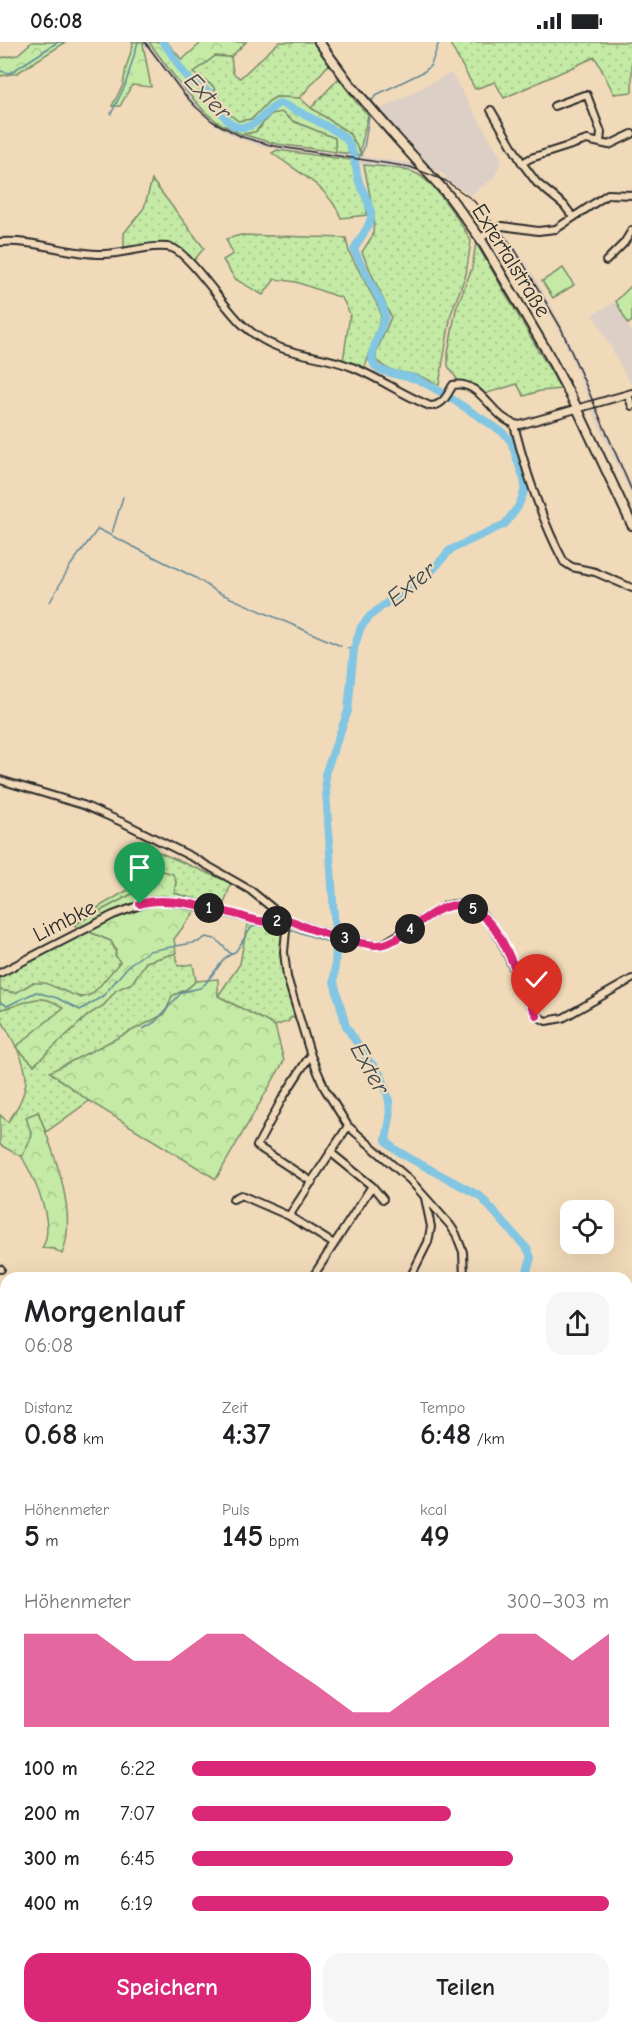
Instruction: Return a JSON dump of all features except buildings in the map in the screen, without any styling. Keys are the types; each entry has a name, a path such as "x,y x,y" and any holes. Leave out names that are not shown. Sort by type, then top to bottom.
{"main road":[{"name":"Extertalstraße","path":"319,42 393,134 449,196 480,238 578,408 632,525"}],"street":[{"path":"554,106 584,94 587,96 601,132 600,143"},
{"path":"491,110 522,163 537,183 564,205 573,217"},
{"path":"522,163 587,140 609,145 632,134"},
{"path":"480,238 502,226 548,231 556,229 608,194 632,195"},
{"path":"606,261 624,243 632,230"},
{"path":"0,242 21,242 86,254 171,248 184,257 231,314 270,345 352,368 430,406 437,406 443,402 453,385 463,384 472,388 498,414 514,425 537,421 630,394 632,406"},
{"path":"514,425 524,466 539,507 564,562 572,567 595,572 632,588"},
{"path":"0,780 83,805 134,828 194,858 250,890 287,920 328,934 374,945 382,944 445,906 453,904 468,907 485,919 497,934 535,1014 546,1021 563,1018 632,980"},
{"name":"Limbke","path":"0,973 113,915 151,901 163,900 204,907 258,921 287,920"},
{"path":"287,920 284,951 287,977 311,1056 325,1089 348,1126 410,1180 456,1234 463,1252 464,1272"},
{"path":"311,1056 287,1091 257,1146 312,1182"},
{"path":"289,1216 348,1126"},
{"path":"330,1152 372,1186 383,1199"},
{"path":"316,1272 372,1186"},
{"path":"233,1199 241,1195 289,1216 334,1244"},
{"path":"413,1272 428,1242 431,1227 425,1198"}],"shaded area":[{"path":"149,42 179,83 205,112 219,123 241,134 277,144 415,164 414,172 259,146 231,135 193,107 143,44"},
{"path":"451,73 502,159 494,178 470,195 446,179 444,174 433,169 379,110"},
{"path":"501,228 524,259 563,327 594,400 590,402 559,329 520,261 497,230"},
{"path":"616,302 632,334 632,387 593,314"},
{"path":"596,407 632,485 632,497 591,409"}],"green space":[{"path":"32,42 66,42 17,73 0,76 0,58 17,55"},
{"path":"132,42 145,42 143,44 151,87 132,85 120,106 112,106 123,85"},
{"path":"149,42 167,42 182,60 202,42 246,42 231,57 215,56 193,73 213,86 223,109 238,121 252,119 276,97 300,98 349,133 362,155 336,152 335,138 293,121 281,112 271,114 255,132 241,134 219,123 205,112 179,83"},
{"path":"279,42 314,42 330,63 300,98 276,97 252,119 238,121 223,109 213,86 193,73 215,56 231,57 233,73 240,78"},
{"path":"449,42 632,42 632,92 614,94 595,57 504,98 495,82 475,89"},
{"path":"339,78 368,115 360,151 349,133 311,108"},
{"path":"281,112 293,121 335,138 336,152 277,144 241,134 255,132 271,114"},
{"path":"277,150 352,160 357,183 366,204 367,215 341,218 336,207 321,189 272,153"},
{"path":"364,165 403,170 422,177 446,203 471,241 466,274 451,314 439,385 419,376 390,369 376,360 376,353 391,317 362,252 373,235 374,216"},
{"path":"152,180 204,248 192,263 184,252 170,244 124,249 124,233 144,208"},
{"path":"241,235 346,238 349,252 379,308 381,317 365,367 343,361 350,314 342,298 296,282 275,279 263,295 235,279 223,260 233,254 226,239"},
{"path":"476,243 561,389 540,391 524,396 517,384 483,395 466,383 459,382 448,366 448,353 456,309 472,268"},
{"path":"563,268 574,285 553,298 542,281"},
{"path":"632,285 632,321 628,324 616,301"},
{"path":"135,842 231,883 223,907 174,893 176,882 154,876 149,885 74,925 78,919 133,887"},
{"path":"162,871 173,874 176,882 174,893 202,902 174,939 176,953 146,962 132,983 116,990 104,1005 88,1015 34,1065 16,1047 63,1008 46,999 39,999 0,1009 0,990 16,993 32,983 45,983 81,998 90,995 120,962 115,955 116,950 111,941 74,925 149,885 154,876"},
{"path":"247,924 283,929 283,967 296,1016 275,1026 218,996 240,964"},
{"path":"87,931 111,941 120,962 94,993 80,997 32,983 16,993 0,990 0,975"},
{"path":"176,953 178,966 193,964 196,981 187,989 172,996 165,1014 50,1072 89,1101 46,1132 38,1112 32,1136 22,1157 0,1145 0,1115 8,1122 22,1099 25,1089 25,1070 16,1047 34,1065 88,1015 104,1005 116,990 132,983 146,962"},
{"path":"218,979 218,996 275,1026 284,1061 216,1179 89,1101 50,1072 165,1014 172,996 187,989 196,981"},
{"path":"39,999 55,1002 64,1008 16,1047 2,1020 0,1009"},
{"path":"38,1112 57,1163 66,1202 68,1220 62,1254 54,1249 42,1248 47,1227 45,1215 38,1189 22,1157 32,1136 26,1117"}],"waterway":[{"path":"0,71 10,73 58,42"},
{"path":"111,114 125,86 138,42"},
{"name":"Exter","path":"163,42 187,77 210,93 225,117 234,126 253,124 279,103 334,130 345,138 353,153 359,182 371,213 368,225 354,250 383,307 385,317 373,350 372,360 375,366 380,370 417,379 501,431 511,441 525,483 518,507 505,524 450,550 423,581 390,600 370,616 361,627 354,648 348,711 325,774 336,948 334,982 346,1026 384,1082 389,1101 390,1118 386,1140 393,1148 411,1159 480,1196 528,1250 531,1258 527,1272"},
{"path":"372,101 376,95 425,71 431,65 439,42"},
{"path":"356,164 364,148 369,116"},
{"path":"112,533 123,497"},
{"path":"50,602 70,566 98,529 196,578 217,592 341,646"},
{"name":"Exter","path":"347,648 354,650"},
{"path":"143,1029 155,1022 182,992 200,988 205,984 225,958 236,951 251,928 257,925 282,927"},
{"path":"289,929 335,944"},
{"path":"0,1002 7,1006 36,992 57,998 80,1010 103,996 130,964 149,951 198,942 206,937 215,939"},
{"path":"217,940 231,954"}],"railway":[{"path":"145,42 196,107 212,121 242,137 274,146 410,167 446,181 473,200 514,248 561,328 632,491"}],"route":[{"path":"140,904 163,900 204,907 258,921 287,920 318,931 374,945 388,943 445,906 462,905 480,914 497,934 537,1016"}]}
